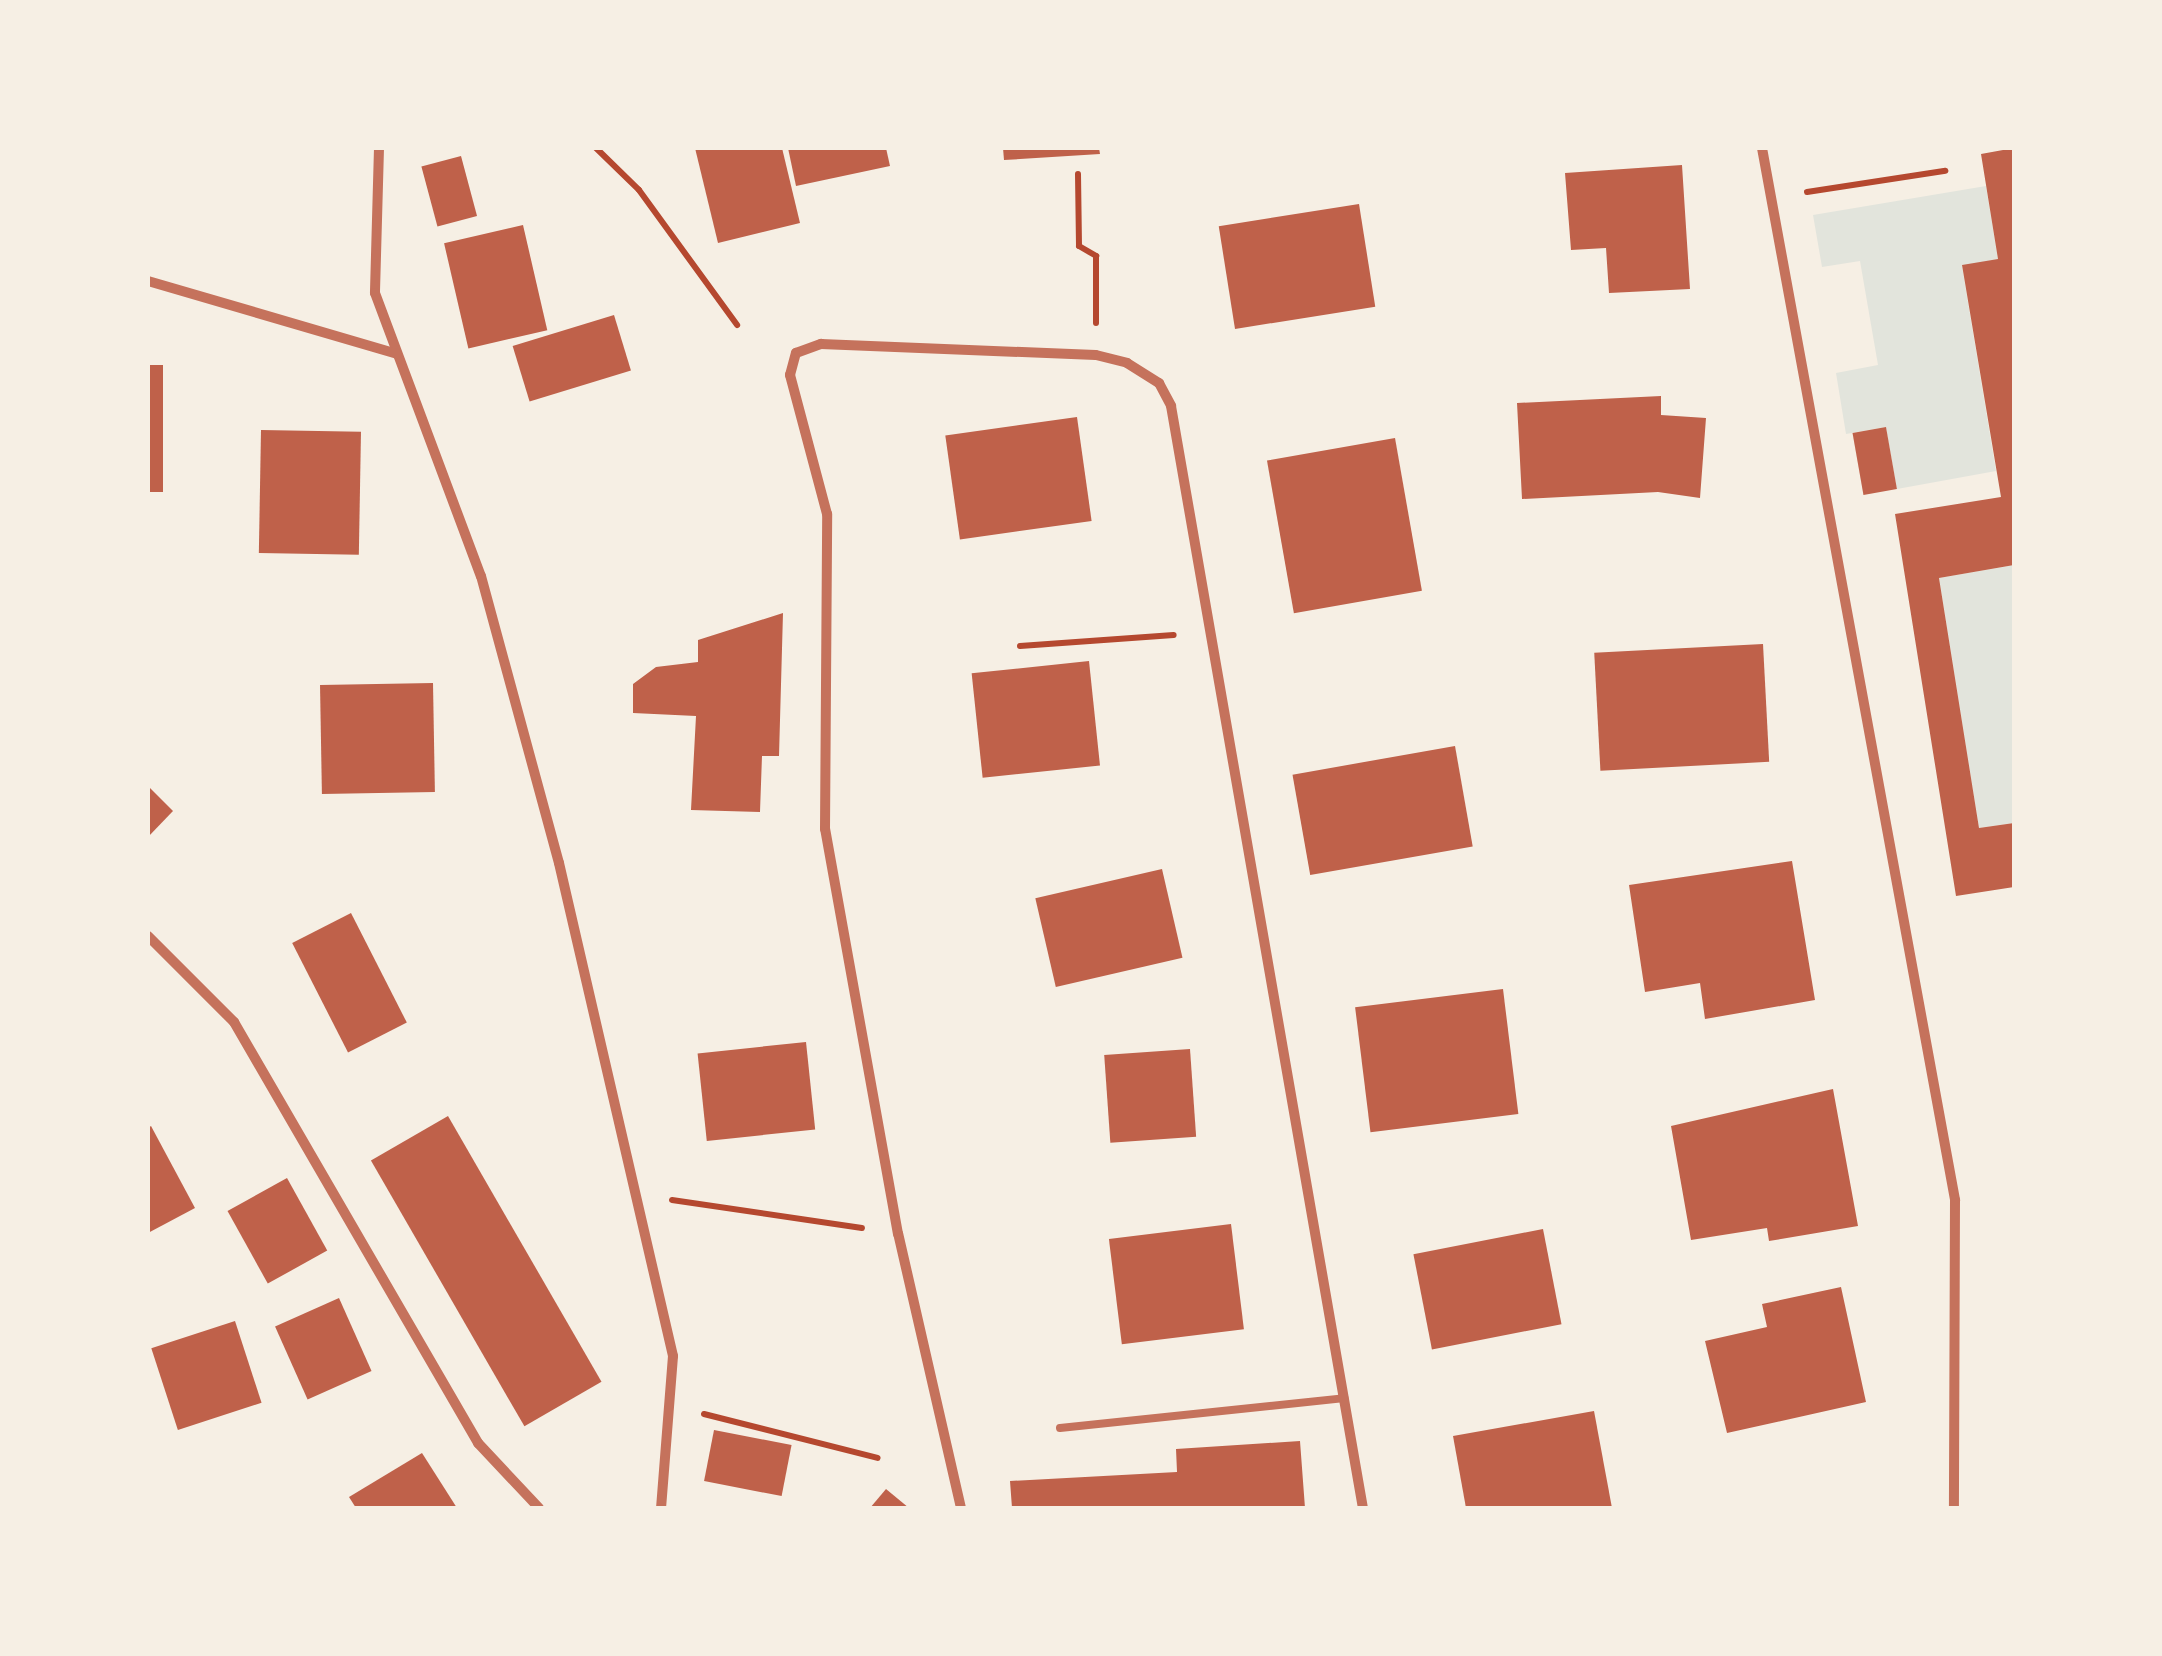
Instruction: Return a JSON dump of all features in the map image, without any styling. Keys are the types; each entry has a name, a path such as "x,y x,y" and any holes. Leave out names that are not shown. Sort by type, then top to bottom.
{"street":[{"path":"380,148 375,294 481,576 559,862 673,1356 661,1508"},
{"path":"1762,148 1955,1200 1954,1508"},
{"path":"148,281 397,354"},
{"path":"960,1508 898,1234 825,829 827,514 790,375 796,353 821,344 1096,354 1128,362 1159,383 1172,406 1363,1508"},
{"path":"148,936 234,1022 478,1443 539,1508"}],"lane":[{"path":"1060,1428 1344,1398"}],"path":[{"path":"596,148 639,190 737,325"},
{"path":"1771,198 1944,171"},
{"path":"1078,174 1079,246 1096,256 1096,354"},
{"path":"1020,646 1210,633"},
{"path":"636,1195 898,1234"},
{"path":"669,1405 878,1458"}],"shaded area":[{"path":"1986,186 1998,259 1962,266 1996,471 1897,489 1886,427 1846,434 1836,373 1878,365 1860,261 1822,267 1813,215"},
{"path":"2014,565 2014,823 1979,828 1939,578"}],"building":[{"path":"695,148 782,148 800,223 718,243"},
{"path":"788,148 886,148 890,166 796,186"},
{"path":"1003,148 1099,148 1100,154 1004,160"},
{"path":"2014,148 2014,565 1939,578 1979,828 2014,823 2014,887 1956,896 1895,514 2001,497 1962,265 1998,259 1981,154"},
{"path":"461,156 477,216 437,226 421,167"},
{"path":"1682,165 1690,289 1609,293 1606,248 1571,250 1565,173"},
{"path":"1359,204 1375,307 1235,329 1219,226"},
{"path":"523,225 547,330 468,348 444,243"},
{"path":"614,315 631,370 530,401 513,346"},
{"path":"148,365 163,365 163,492 148,492"},
{"path":"1661,396 1661,415 1706,418 1700,498 1658,492 1522,499 1517,403"},
{"path":"1077,417 1092,521 960,539 945,436"},
{"path":"1886,427 1897,489 1863,495 1853,433"},
{"path":"261,430 361,432 359,555 259,553"},
{"path":"1395,438 1422,591 1294,613 1267,461"},
{"path":"783,613 779,756 762,756 760,812 691,810 696,716 633,713 633,684 656,667 698,662 698,640"},
{"path":"1763,644 1769,762 1600,771 1594,653"},
{"path":"1089,661 1100,765 983,778 972,673"},
{"path":"433,683 435,792 322,794 320,685"},
{"path":"1455,746 1473,846 1310,875 1293,775"},
{"path":"148,786 173,811 148,837"},
{"path":"1792,861 1815,1000 1705,1019 1700,983 1645,992 1629,885"},
{"path":"1162,869 1182,958 1056,987 1035,898"},
{"path":"351,913 407,1023 348,1053 292,943"},
{"path":"1503,989 1518,1114 1370,1132 1355,1007"},
{"path":"806,1042 815,1130 707,1141 698,1053"},
{"path":"1190,1049 1196,1137 1110,1143 1104,1055"},
{"path":"1833,1089 1858,1226 1769,1241 1767,1228 1691,1240 1671,1126"},
{"path":"448,1116 602,1382 524,1426 371,1160"},
{"path":"151,1126 195,1208 148,1233 148,1128"},
{"path":"287,1178 327,1251 268,1284 228,1211"},
{"path":"1231,1224 1244,1329 1122,1344 1109,1239"},
{"path":"1543,1229 1562,1324 1432,1349 1413,1254"},
{"path":"1841,1287 1866,1402 1727,1433 1705,1341 1767,1327 1762,1304"},
{"path":"339,1298 372,1371 308,1400 275,1326"},
{"path":"235,1321 262,1403 178,1430 151,1348"},
{"path":"1594,1411 1612,1508 1466,1508 1453,1436"},
{"path":"714,1430 792,1445 782,1496 704,1481"},
{"path":"1300,1441 1305,1508 1012,1508 1010,1481 1177,1472 1176,1449"},
{"path":"422,1453 457,1508 356,1508 349,1497"},
{"path":"886,1489 909,1508 870,1508"}]}
